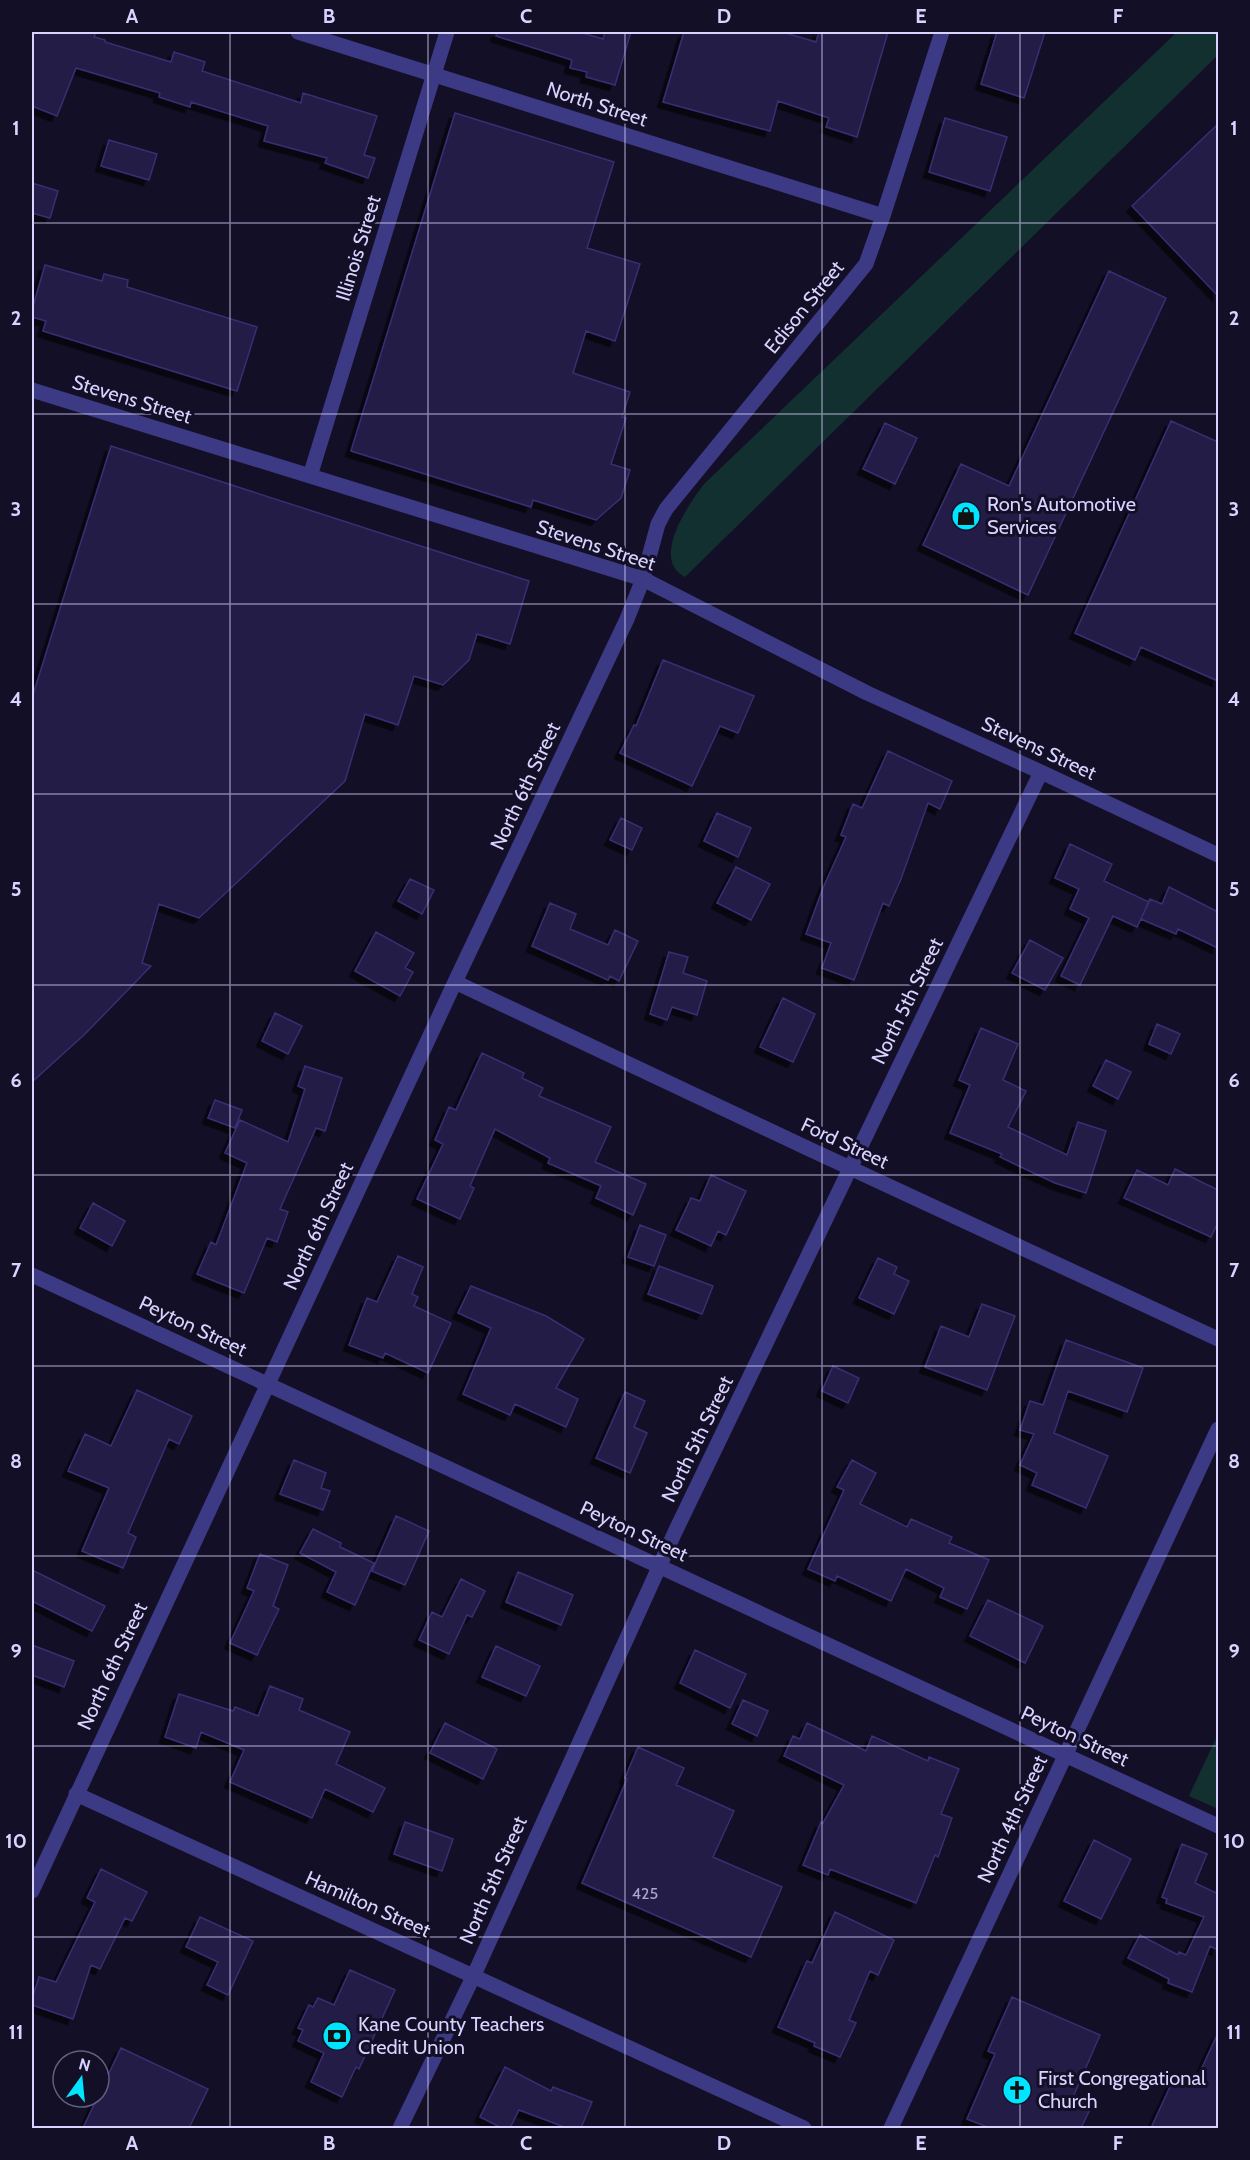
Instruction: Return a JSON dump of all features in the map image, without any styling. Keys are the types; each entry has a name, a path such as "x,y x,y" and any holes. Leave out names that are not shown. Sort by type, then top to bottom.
{"street":[{"name":"North Street","path":"298,32 883,216"},
{"name":"Illinois Street","path":"310,476 447,32"},
{"name":"Edison Street","path":"643,579 658,524 666,509 866,264 942,32"},
{"name":"Stevens Street","path":"32,390 643,579 867,693 1041,771 1218,855"},
{"name":"North 6th Street","path":"32,1891 267,1383 627,619 643,579"},
{"name":"North 5th Street","path":"400,2128 474,1975 659,1566 1041,771"},
{"name":"Ford Street","path":"455,982 1218,1339"},
{"name":"Peyton Street","path":"32,1275 1218,1826"},
{"name":"North 4th Street","path":"891,2128 1218,1429"},
{"name":"Hamilton Street","path":"76,1794 804,2128"}],"green space":[{"path":"1177,32 1218,32 1218,55 685,577 675,569 671,558 676,531 682,517 704,484"},
{"path":"1218,1734 1218,1809 1189,1796"}],"building":[{"path":"32,32 96,32 94,37 105,40 105,42 171,62 174,52 205,62 202,71 301,103 303,93 377,116 364,155 375,158 368,178 325,163 327,158 264,141 268,126 191,102 190,107 159,97 160,93 76,68 57,116 32,106"},
{"path":"497,32 579,32 603,39 605,32 631,32 615,85 586,77 587,72 570,68 572,60 496,36"},
{"path":"684,32 782,32 816,42 819,32 888,32 857,137 826,127 829,118 778,101 770,131 663,102"},
{"path":"997,32 1045,32 1024,98 981,84"},
{"path":"455,113 614,162 587,248 640,264 615,341 586,331 573,373 630,392 622,417 626,418 611,464 630,470 621,498 596,520 533,500 531,507 351,451"},
{"path":"945,118 1007,137 990,191 929,172"},
{"path":"1218,124 1218,296 1132,206"},
{"path":"109,140 157,154 149,180 101,166"},
{"path":"32,183 58,191 50,218 32,213"},
{"path":"45,265 102,281 104,274 128,280 127,287 257,327 237,391 43,331 46,321 32,317 32,310"},
{"path":"1109,271 1166,298 1028,595 923,545 961,464 1009,486"},
{"path":"1171,421 1218,442 1218,681 1141,647 1135,660 1075,633"},
{"path":"885,423 917,438 895,484 863,469"},
{"path":"111,446 529,581 510,644 477,634 469,660 443,685 414,676 398,725 365,714 345,781 199,918 159,904 142,963 151,966 85,1034 32,1082 32,698"},
{"path":"663,660 754,696 738,733 720,726 692,786 620,753 634,725 636,726"},
{"path":"888,751 952,781 940,809 928,803 901,879 889,906 883,903 854,980 822,968 831,943 806,934 823,888 846,837 841,835 853,804 862,808"},
{"path":"717,813 751,828 738,857 704,841"},
{"path":"621,818 642,828 632,850 610,840"},
{"path":"1070,844 1112,864 1104,881 1149,902 1137,927 1113,916 1080,985 1061,976 1089,918 1070,909 1079,889 1055,878"},
{"path":"736,867 770,884 751,920 717,903"},
{"path":"410,879 434,890 422,914 398,901"},
{"path":"1169,887 1218,912 1218,948 1178,929 1176,934 1141,919 1150,899 1162,904"},
{"path":"550,903 576,914 570,929 608,945 615,930 638,941 619,981 610,976 608,980 532,946"},
{"path":"376,932 414,953 405,968 413,972 400,996 355,971"},
{"path":"1030,940 1063,958 1045,990 1012,973"},
{"path":"669,952 688,957 683,973 707,981 697,1015 672,1007 667,1020 650,1014"},
{"path":"783,998 815,1014 793,1062 760,1047"},
{"path":"275,1013 302,1026 288,1054 262,1041"},
{"path":"1157,1024 1180,1034 1171,1054 1149,1044"},
{"path":"981,1028 1018,1044 1003,1080 1026,1091 1008,1127 1067,1155 1078,1122 1106,1131 1086,1193 1055,1183 1000,1157 1002,1154 950,1133 970,1085 959,1080"},
{"path":"482,1053 524,1073 522,1078 543,1088 539,1096 611,1127 595,1162 646,1184 633,1215 596,1198 601,1186 548,1163 550,1158 495,1129 470,1186 474,1188 460,1219 417,1199 443,1144 435,1140 449,1107 456,1110"},
{"path":"1106,1060 1131,1072 1118,1099 1093,1086"},
{"path":"305,1066 342,1078 325,1131 316,1128 280,1209 288,1212 277,1242 267,1238 244,1293 197,1274 211,1242 216,1245 247,1163 225,1153 240,1120 288,1142 305,1089 298,1086"},
{"path":"215,1100 242,1110 235,1128 208,1118"},
{"path":"1175,1169 1218,1190 1218,1222 1211,1237 1124,1198 1137,1170 1168,1185"},
{"path":"711,1175 746,1191 726,1235 718,1231 711,1246 676,1230 691,1198 700,1201"},
{"path":"93,1203 125,1221 112,1246 80,1228"},
{"path":"640,1225 666,1235 654,1266 628,1257"},
{"path":"398,1256 423,1267 412,1294 418,1297 414,1306 451,1323 428,1373 385,1353 383,1358 349,1345 367,1298 377,1302"},
{"path":"878,1258 897,1267 894,1274 909,1281 894,1314 859,1298"},
{"path":"659,1266 713,1286 702,1314 648,1294"},
{"path":"471,1286 546,1316 584,1339 556,1388 578,1399 566,1427 515,1404 510,1415 463,1394 491,1328 458,1313"},
{"path":"982,1304 1015,1316 987,1390 925,1367 941,1326 969,1337"},
{"path":"1066,1340 1143,1368 1127,1412 1068,1391 1054,1433 1108,1456 1086,1508 1032,1485 1037,1473 1020,1465 1034,1434 1020,1430 1030,1401 1043,1405"},
{"path":"833,1366 859,1378 848,1403 822,1391"},
{"path":"137,1390 192,1416 179,1444 169,1439 128,1533 136,1537 123,1568 82,1551 109,1488 68,1471 85,1434 111,1446"},
{"path":"625,1392 645,1401 634,1427 647,1433 630,1473 596,1458"},
{"path":"294,1460 326,1473 321,1488 330,1491 323,1510 280,1494"},
{"path":"852,1460 876,1473 860,1504 907,1527 911,1519 952,1537 949,1543 989,1560 967,1609 940,1597 944,1588 906,1569 891,1601 837,1576 835,1581 808,1569 844,1490 837,1487"},
{"path":"396,1516 429,1531 405,1585 372,1571"},
{"path":"313,1529 341,1543 340,1547 374,1563 355,1605 327,1592 336,1572 300,1553"},
{"path":"260,1554 288,1565 273,1606 279,1609 257,1655 230,1643 254,1591 247,1588"},
{"path":"32,1570 105,1606 92,1631 32,1601"},
{"path":"518,1572 573,1595 561,1625 506,1602"},
{"path":"461,1579 485,1591 472,1617 467,1615 449,1654 419,1640 432,1612 442,1617"},
{"path":"988,1600 1043,1626 1025,1663 970,1636"},
{"path":"32,1645 74,1661 64,1687 32,1675"},
{"path":"496,1646 540,1666 526,1696 482,1677"},
{"path":"695,1650 746,1674 730,1708 680,1683"},
{"path":"270,1686 303,1699 299,1710 350,1732 336,1764 385,1788 373,1812 325,1789 312,1818 230,1782 244,1750 201,1732 196,1748 165,1737 179,1694 233,1711 235,1707 258,1716"},
{"path":"743,1700 768,1711 757,1736 732,1724"},
{"path":"445,1723 497,1749 483,1779 430,1753"},
{"path":"807,1723 866,1751 872,1736 928,1761 929,1757 959,1769 941,1814 952,1818 938,1857 935,1855 916,1903 830,1869 828,1875 803,1865 821,1822 823,1823 844,1785 784,1756 793,1736 800,1739"},
{"path":"638,1747 684,1768 676,1785 734,1811 713,1857 782,1887 751,1957 582,1883 627,1779 625,1778"},
{"path":"405,1822 453,1839 442,1871 394,1854"},
{"path":"1094,1840 1131,1859 1101,1919 1064,1901"},
{"path":"1182,1844 1207,1854 1195,1883 1216,1893 1218,1886 1218,1950 1210,1946 1192,1992 1168,1983 1169,1979 1128,1958 1140,1935 1178,1955 1179,1952 1186,1955 1204,1917 1166,1903 1167,1899 1162,1897"},
{"path":"101,1869 147,1892 132,1921 125,1918 100,1969 91,1965 73,2019 32,2005 32,1999 39,1977 56,1982 95,1902 87,1898"},
{"path":"835,1912 894,1940 878,1975 870,1971 849,2020 856,2023 840,2057 778,2027 807,1961 812,1963"},
{"path":"200,1917 253,1941 228,1995 207,1985 218,1962 186,1947"},
{"name":"Kane County Teachers Credit Union","path":"350,1970 395,1990 359,2069 356,2067 342,2097 311,2082 324,2053 298,2041 303,2030 298,2028 309,2005 313,2007 318,1998 334,2005"},
{"path":"1012,1997 1100,2035 1074,2095 1093,2103 1081,2128 990,2128 967,2119 995,2054 988,2051"},
{"path":"1218,2033 1218,2128 1151,2128 1175,2076 1194,2085"},
{"path":"121,2048 208,2089 189,2128 83,2128 92,2109 111,2109 111,2069"},
{"path":"505,2067 551,2091 553,2087 592,2102 581,2128 567,2128 519,2110 510,2128 502,2128 480,2117"}],"place":[{"name":"Ron's Automotive Services","path":"966,516"},
{"name":"Kane County Teachers Credit Union","path":"337,2036"},
{"name":"First Congregational Church","path":"1017,2090"}]}
